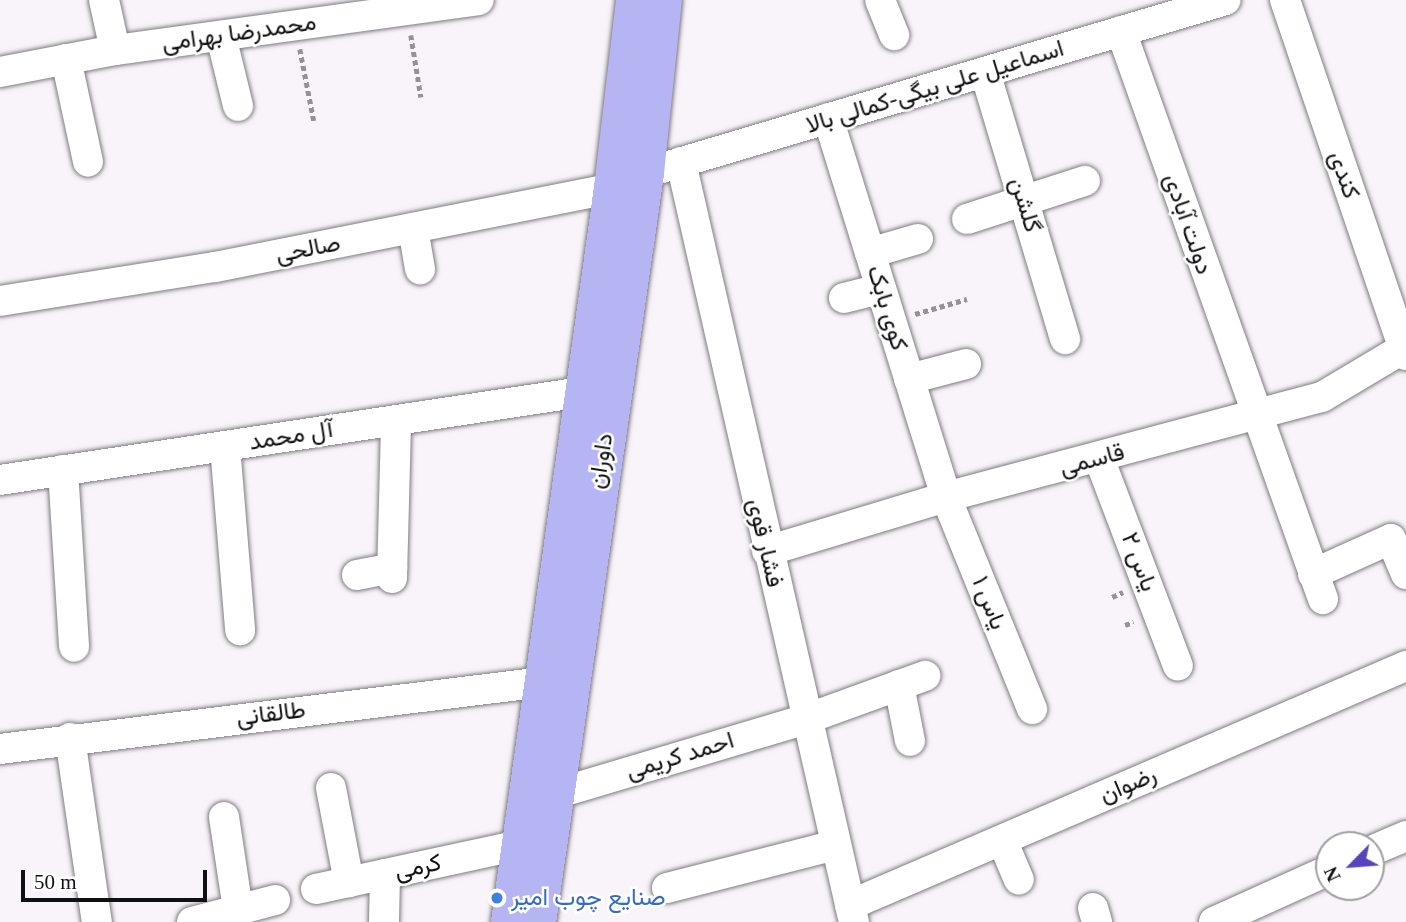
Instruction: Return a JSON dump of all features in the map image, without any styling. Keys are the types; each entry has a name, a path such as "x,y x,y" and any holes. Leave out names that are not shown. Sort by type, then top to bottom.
{"main road":[{"name":"داوران","path":"510,922 543,682 577,532 629,180 635,0"},
{"name":"داوران","path":"537,922 555,794 577,532 582,392 629,180 663,0"}],"street":[{"path":"104,0 115,50"},
{"name":"محمدرضا بهرامی","path":"0,72 115,50 479,0"},
{"path":"880,0 894,35"},
{"name":"اسماعیل علی بیگی-کمالی بالا","path":"629,180 681,162 1226,0"},
{"name":"کندی","path":"1285,0 1405,350"},
{"name":"دولت آبادی","path":"1121,31 1255,416 1318,587 1391,539 1406,574"},
{"path":"221,36 238,106"},
{"path":"66,60 88,162"},
{"name":"گلشن","path":"985,72 1065,339"},
{"name":"کوی بابک","path":"828,118 946,497"},
{"name":"فشار قوی","path":"681,162 767,551 852,914"},
{"name":"صالحی","path":"0,301 215,267 413,228 629,180"},
{"path":"967,219 1085,181"},
{"path":"413,228 420,269"},
{"path":"870,253 918,239"},
{"path":"844,298 881,289"},
{"name":"قاسمی","path":"767,551 946,497 1322,397 1405,350"},
{"path":"909,379 966,364"},
{"name":"آل محمد","path":"0,480 582,392"},
{"path":"357,575 392,573 396,420"},
{"path":"225,446 240,630"},
{"name":"یاس ۲","path":"1099,458 1178,666"},
{"path":"64,470 74,647"},
{"name":"یاس ۱","path":"946,497 1031,709"},
{"name":"رضوان","path":"852,914 1002,840 1406,666"},
{"name":"احمد کریمی","path":"555,794 806,719 912,680 910,741"},
{"name":"طالقانی","path":"0,749 70,738 543,682"},
{"path":"70,738 97,922"},
{"path":"331,788 349,882"},
{"path":"224,817 237,910"},
{"path":"1385,845 1406,836"},
{"path":"1002,840 1019,880"},
{"name":"کرمی","path":"316,889 520,845"},
{"path":"667,888 836,845"},
{"path":"384,922 385,874"},
{"path":"1214,922 1315,876"},
{"path":"191,922 275,900"}],"path":[{"path":"407,10 421,97"},
{"path":"295,25 314,121"},
{"path":"891,320 967,299"}],"place":[{"name":"صنایع چوب امیر","path":"497,898"}]}
